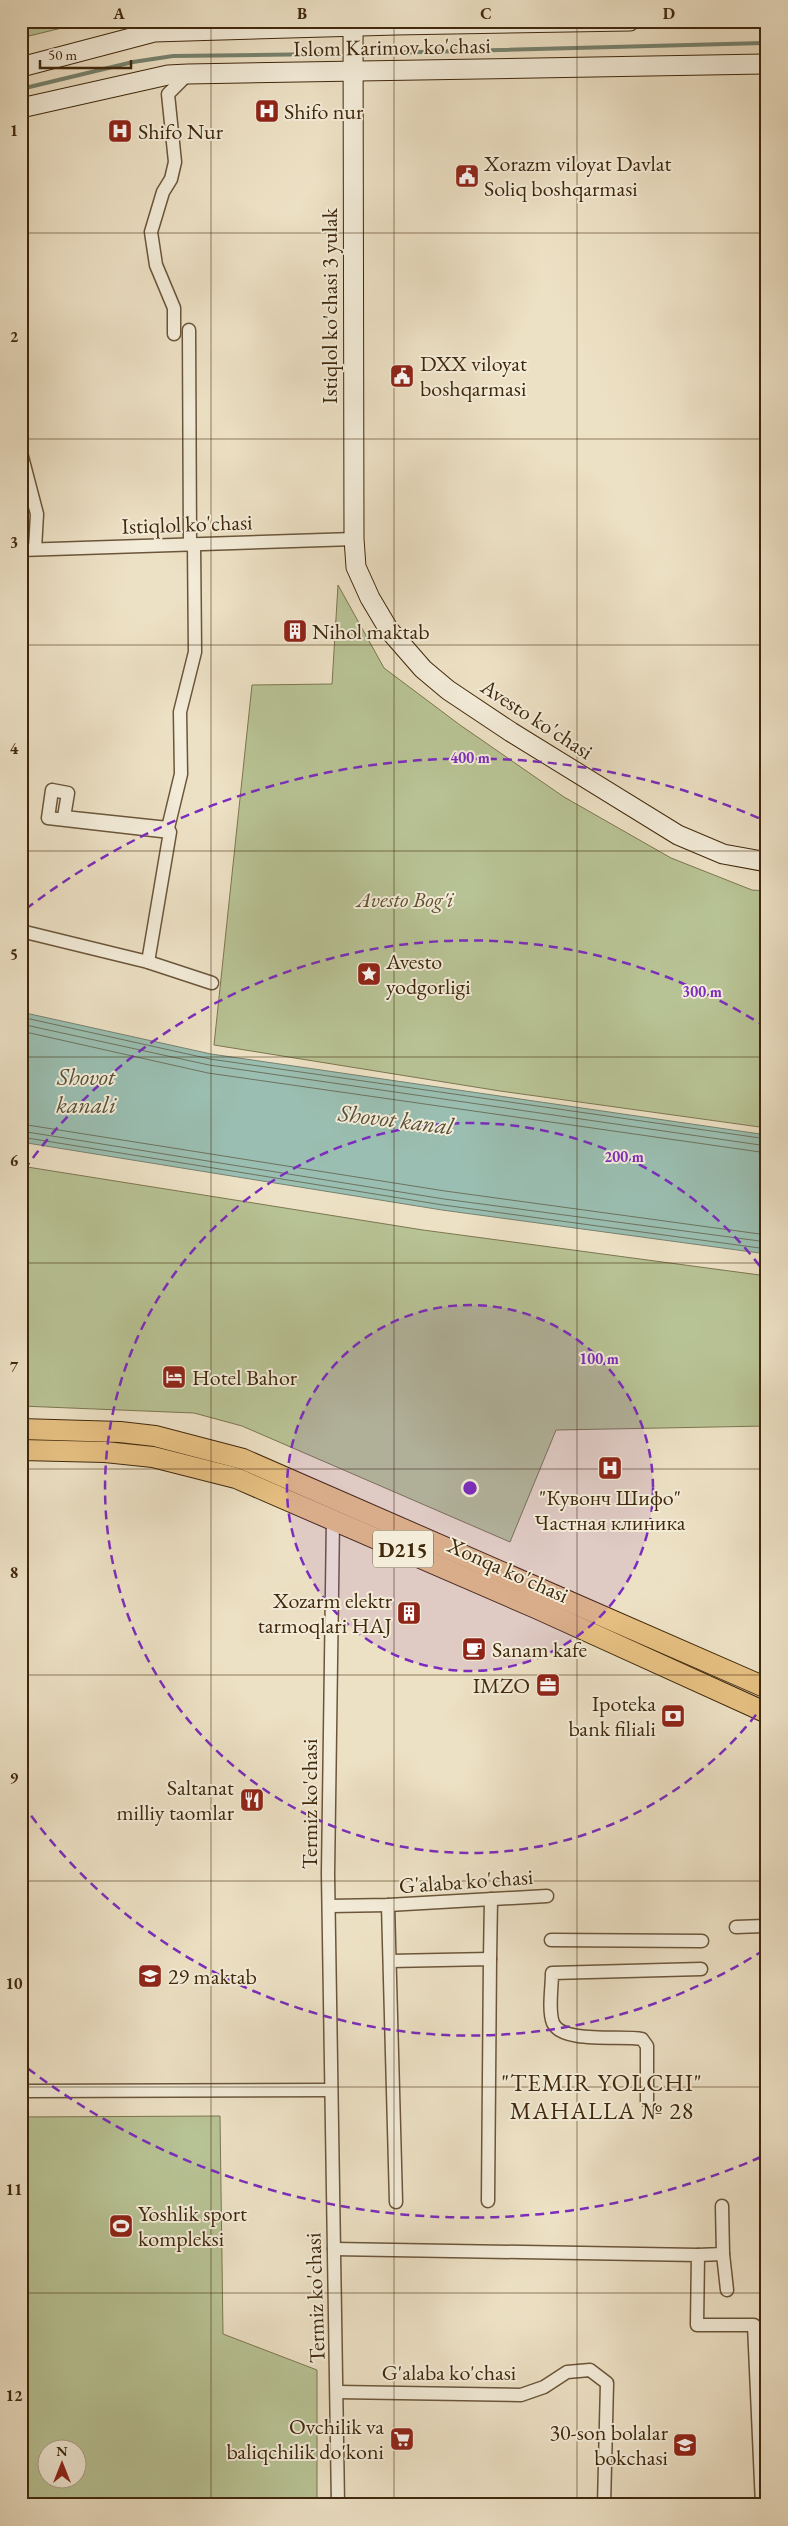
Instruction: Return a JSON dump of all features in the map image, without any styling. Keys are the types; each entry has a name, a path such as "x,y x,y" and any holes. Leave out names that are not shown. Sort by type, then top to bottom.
{"main road":[{"name":"Islom Karimov ko'chasi","path":"21,67 154,32 352,24 630,21"},
{"name":"Istiqlol ko'chasi 3 yulak","path":"352,24 354,539"},
{"name":"Islom Karimov ko'chasi","path":"21,108 168,75 767,64"},
{"name":"Avesto ko'chasi","path":"354,539 356,567 370,598 389,630 424,669 448,690 511,732 689,841 723,854 767,862"},
{"name":"Xonqa ko'chasi","path":"21,1429 120,1432 155,1436 243,1459 767,1688"},
{"name":"Xonqa ko'chasi","path":"21,1450 105,1452 153,1457 236,1478 538,1609 767,1713"},
{"path":"538,1609 546,1590"}],"street":[{"path":"174,334 174,308 156,265 151,232 162,192 171,179 175,162 168,94 188,74"},
{"path":"148,962 170,832 48,818 52,790 68,792 64,817 168,828 181,774 180,712 194,652 189,330"},
{"path":"21,454 36,514 35,549"},
{"name":"Istiqlol ko'chasi","path":"21,550 354,539"},
{"path":"21,932 148,962 212,982"},
{"name":"Termiz ko'chasi","path":"332,1519 329,1906 330,2090 338,2392 338,2505"},
{"name":"G'alaba ko'chasi","path":"329,1906 388,1906 547,1896"},
{"path":"488,2201 491,1899"},
{"name":"G'alaba ko'chasi","path":"388,1906 396,2202"},
{"path":"736,1927 767,1926"},
{"path":"551,1940 702,1941"},
{"path":"390,1961 490,1959"},
{"path":"647,2101 647,2046 642,2039 574,2036 560,2030 554,2025 552,2016 552,1973 701,1968"},
{"path":"21,2091 330,2090"},
{"path":"722,2206 723,2254 727,2290"},
{"path":"334,2248 723,2254"},
{"path":"698,2255 697,2325 754,2325 761,2343 762,2505"},
{"name":"G'alaba ko'chasi","path":"338,2392 521,2395 544,2387 567,2372 590,2370 608,2383 604,2505"}],"green space":[{"path":"21,21 90,21 21,38"},
{"name":"Avesto Bog'i","path":"338,585 384,668 460,725 564,797 671,858 752,890 767,891 767,1128 500,1091 214,1045 252,685 332,684"},
{"path":"21,1166 423,1230 767,1276 767,1426 556,1430 510,1542 242,1426 194,1413 21,1406"},
{"name":"Yoshlik sport kompleksi","path":"220,2116 223,2334 317,2370 317,2505 21,2505 21,2117"}],"water":[{"name":"Shovot kanali","path":"21,1012 211,1054 767,1135 767,1254 442,1210 21,1142"}],"waterway":[{"path":"381,53 767,43"},
{"path":"21,89 133,62 173,56 327,54"}],"place":[{"name":"Shifo nur","path":"267,111"},
{"name":"Shifo Nur","path":"120,131"},
{"name":"Xorazm viloyat Davlat Soliq boshqarmasi","path":"467,176"},
{"name":"DXX viloyat boshqarmasi","path":"402,376"},
{"name":"Nihol maktab","path":"295,631"},
{"name":"Avesto yodgorligi","path":"369,974"},
{"name":"Hotel Bahor","path":"174,1377"},
{"name":"\"Кувонч Шифо\" Частная клиника","path":"610,1468"},
{"name":"Xozarm elektr tarmoqlari HAJ","path":"409,1613"},
{"name":"Sanam kafe","path":"474,1649"},
{"name":"IMZO","path":"548,1685"},
{"name":"Ipoteka bank filiali","path":"673,1716"},
{"name":"Saltanat milliy taomlar","path":"252,1800"},
{"name":"29 maktab","path":"150,1976"},
{"name":"Yoshlik sport kompleksi","path":"121,2226"},
{"name":"Ovchilik va baliqchilik do'koni","path":"402,2439"},
{"name":"30-son bolalar bokchasi","path":"685,2445"}],"district":[{"name":"\"TEMIR YOLCHI\" MAHALLA № 28","path":"602,2096"}],"water label":[{"name":"Shovot kanal","path":"396,1119"}]}
